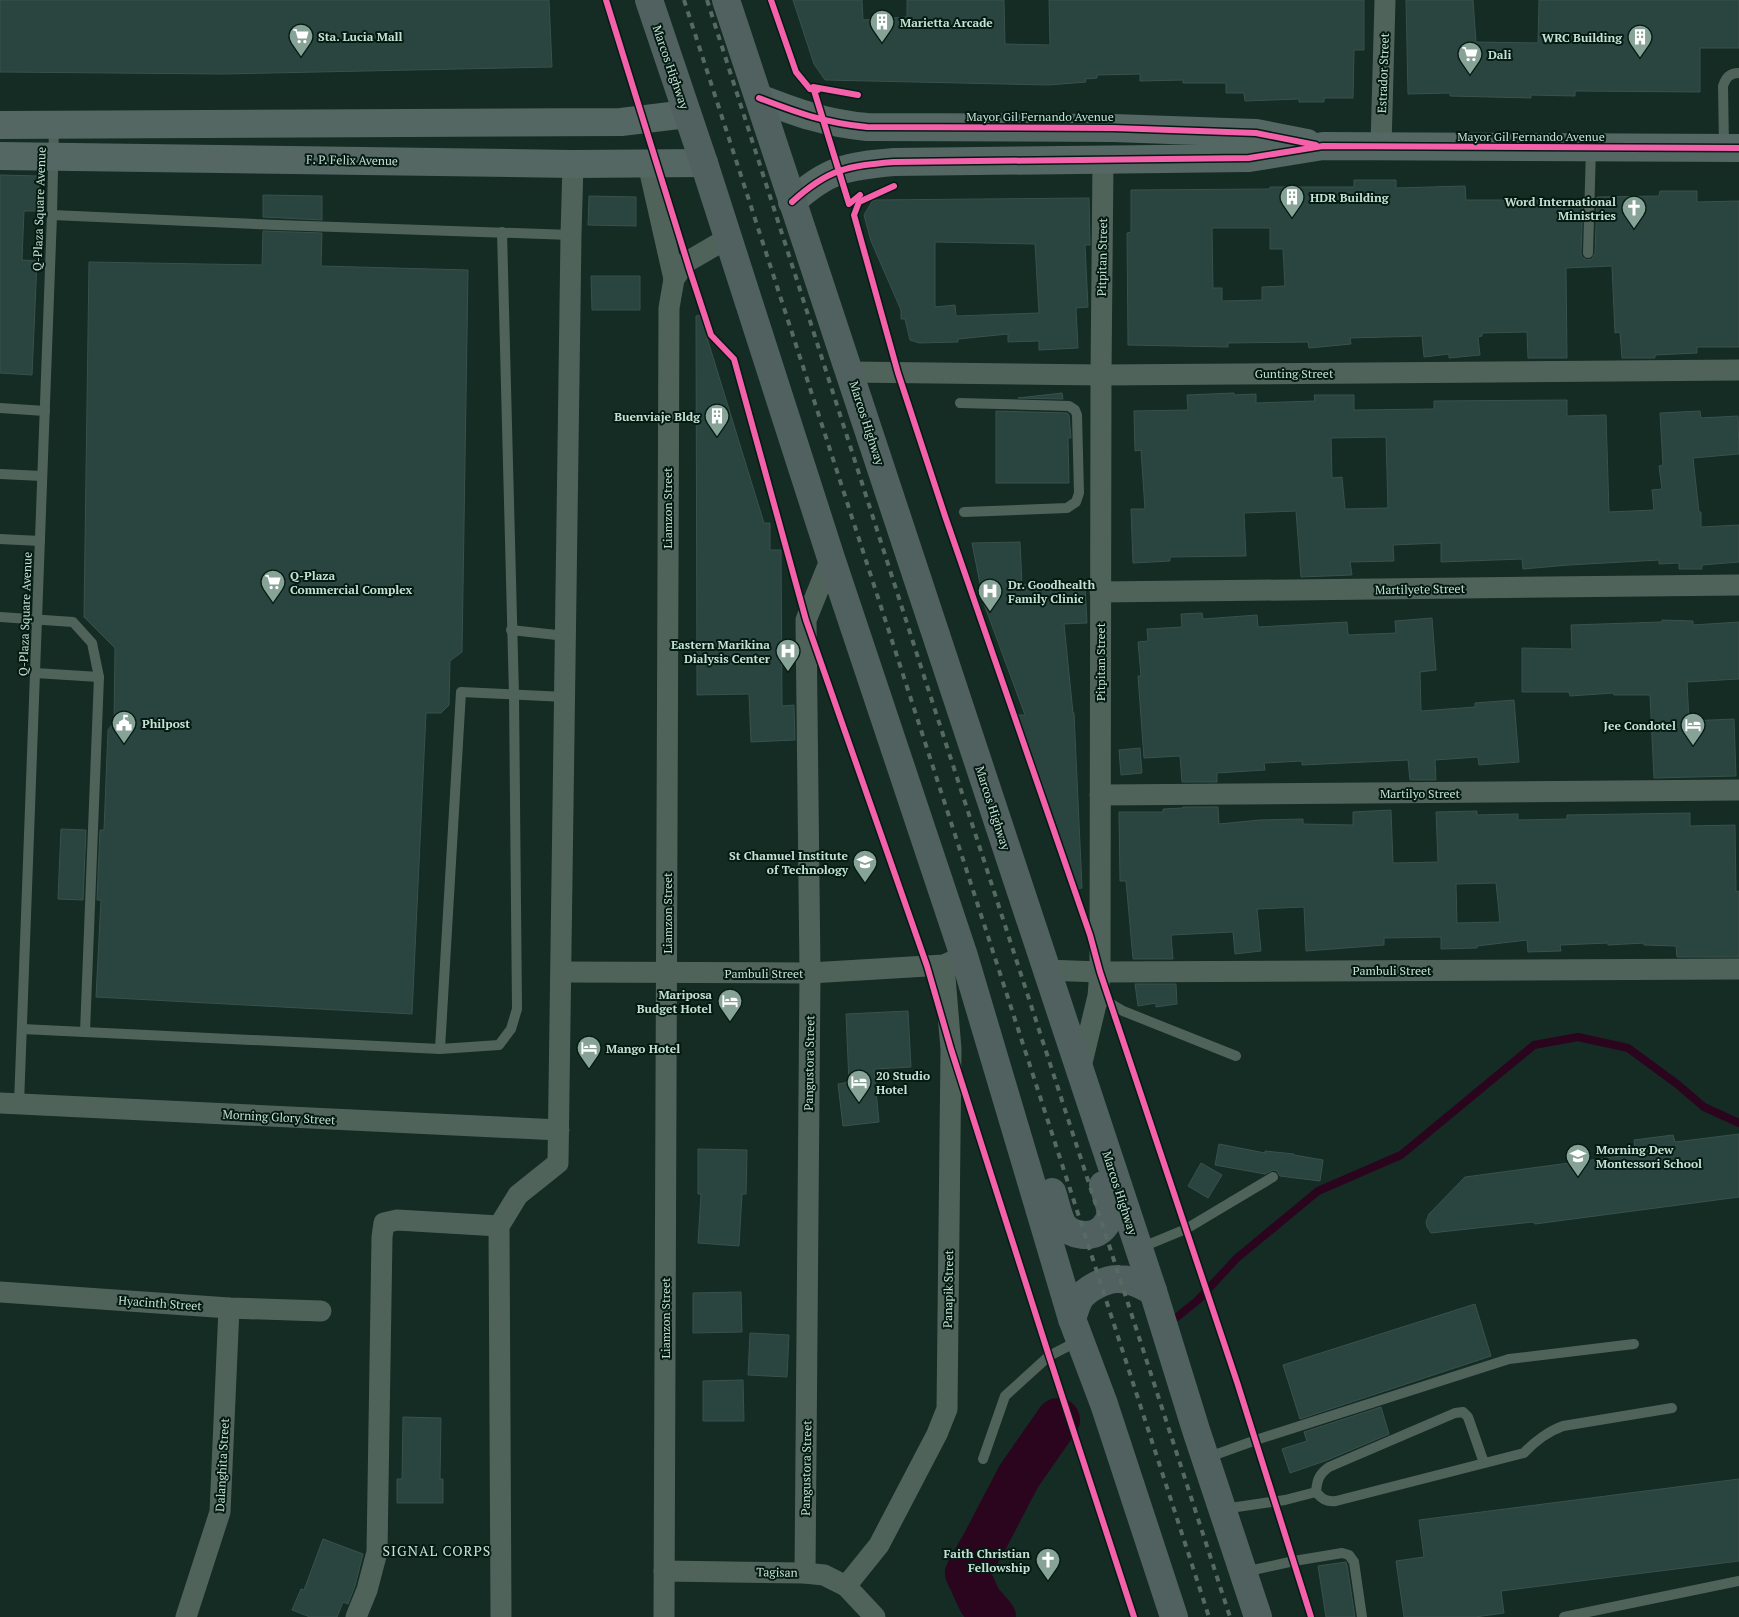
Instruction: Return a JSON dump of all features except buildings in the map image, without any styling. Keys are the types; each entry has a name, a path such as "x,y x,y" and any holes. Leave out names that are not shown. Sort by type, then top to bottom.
{"main road":[{"name":"Marcos Highway","path":"649,0 704,163 831,558 954,960 1174,1617"},
{"name":"Marcos Highway","path":"726,0 850,372 1045,970 1139,1248 1205,1458 1258,1617"},
{"name":"Mayor Gil Fernando Avenue","path":"759,98 814,119 867,127 1113,128 1256,133 1323,146"},
{"path":"0,124 621,122 687,114"},
{"path":"621,122 634,127 642,138 641,164"},
{"name":"Mayor Gil Fernando Avenue","path":"792,202 811,185 832,173 858,165 894,162 1249,158 1323,146 1732,148"},
{"name":"F. P. Felix Avenue","path":"0,156 574,164 704,163"},
{"path":"954,960 986,982 1063,1225 1073,1233 1086,1236 1100,1232 1112,1214 1044,1002 1045,970"},
{"path":"1077,1330 1078,1302 1083,1294 1093,1286 1118,1278 1135,1282 1156,1302"}],"street":[{"name":"Estrador Street","path":"1381,146 1386,0"},
{"name":"Pitpitan Street","path":"1080,1071 1098,996 1100,972 1103,160"},
{"path":"501,1617 499,1226 518,1195 558,1163 571,234 574,164"},
{"path":"641,164 674,279"},
{"name":"Liamzon Street","path":"664,1617 669,308 674,279 685,262 728,238"},
{"name":"Gunting Street","path":"850,372 1101,374 1739,370"},
{"name":"Pangustora Street","path":"804,1573 810,974 806,620 831,558"},
{"name":"Martilyete Street","path":"1100,592 1739,585"},
{"name":"Martilyo Street","path":"1100,795 1739,790"},
{"name":"Pambuli Street","path":"562,972 810,974 954,960"},
{"name":"Panapik Street","path":"846,1586 879,1545 938,1434 947,1409 951,1049 954,960"},
{"name":"Pambuli Street","path":"1045,970 1100,972 1739,969"},
{"name":"Morning Glory Street","path":"10,1104 559,1130"},
{"path":"356,1617 367,1590 377,1552 382,1236 384,1223 397,1220 499,1226"},
{"name":"Hyacinth Street","path":"0,1292 229,1308 321,1311"},
{"name":"Dalanghita Street","path":"186,1617 220,1512 229,1308"},
{"name":"Tagisan","path":"664,1571 824,1575 846,1586 875,1617"}],"lane":[{"path":"1732,148 1723,86 1726,77 1733,73 1739,73"},
{"name":"Q-Plaza Square Avenue","path":"10,1104 22,1029 54,124"},
{"path":"1588,253 1590,147"},
{"path":"52,215 278,225 571,234"},
{"path":"22,1029 440,1049 499,1046 511,1029 516,1009 514,695 502,232"},
{"path":"960,403 1069,406 1075,410 1077,415 1079,493 1076,502 1067,508 964,512"},
{"path":"0,408 45,411"},
{"path":"0,474 42,476"},
{"path":"0,539 40,541"},
{"path":"0,617 73,622 92,643 99,677 85,1032"},
{"path":"511,630 566,636"},
{"path":"35,673 99,677"},
{"path":"440,1049 461,692 565,697"},
{"path":"1098,996 1123,1011 1236,1056"},
{"path":"1139,1248 1186,1229 1273,1177"},
{"path":"983,1459 1005,1396 1077,1330"},
{"path":"1205,1458 1509,1359 1634,1344"},
{"path":"1484,1463 1468,1417 1463,1412 1455,1413 1329,1467 1320,1474 1316,1482 1316,1492 1323,1500 1330,1502 1524,1453 1530,1447 1563,1426 1672,1408"},
{"path":"1222,1510 1285,1500 1316,1492"},
{"path":"1243,1572 1303,1559 1342,1553 1349,1555 1354,1562 1362,1617"},
{"path":"1564,1617 1739,1581"}],"waterway":[{"path":"1177,1317 1198,1300 1237,1258 1318,1191 1401,1155 1534,1045 1578,1037 1628,1048 1677,1084 1704,1107 1739,1123"},
{"path":"994,1617 980,1601 967,1573 1019,1476 1058,1420"}],"railway":[{"path":"684,0 1209,1617"},
{"path":"707,0 922,670 1230,1617"}],"cycle path":[{"path":"606,0 711,335 734,359 806,620 927,966 951,1049 1134,1617"},
{"path":"771,0 796,72 810,89 818,90"},
{"path":"858,95 813,87 849,204 860,195"},
{"path":"759,98 812,117 867,127 1113,128 1256,133 1316,145"},
{"path":"792,202 817,182 839,171 863,165 894,162 1249,158 1323,146 1739,148"},
{"path":"894,186 859,202 854,215 898,373 945,516 1090,935 1100,972 1237,1382 1311,1617"}],"place":[{"name":"Marietta Arcade","path":"882,43"},
{"name":"Sta. Lucia Mall","path":"301,57"},
{"name":"WRC Building","path":"1640,58"},
{"name":"Dali","path":"1470,75"},
{"name":"HDR Building","path":"1292,218"},
{"name":"Word International Ministries","path":"1634,229"},
{"name":"Buenviaje Bldg","path":"717,437"},
{"name":"Q-Plaza Commercial Complex","path":"273,603"},
{"name":"Dr. Goodhealth Family Clinic","path":"990,612"},
{"name":"Eastern Marikina Dialysis Center","path":"788,672"},
{"name":"Philpost","path":"124,744"},
{"name":"Jee Condotel","path":"1693,746"},
{"name":"St Chamuel Institute of Technology","path":"865,883"},
{"name":"Mariposa Budget Hotel","path":"730,1022"},
{"name":"Mango Hotel","path":"589,1069"},
{"name":"20 Studio Hotel","path":"859,1103"},
{"name":"Morning Dew Montessori School","path":"1578,1177"},
{"name":"Faith Christian Fellowship","path":"1048,1581"}],"district":[{"name":"SIGNAL CORPS","path":"437,1550"}]}
